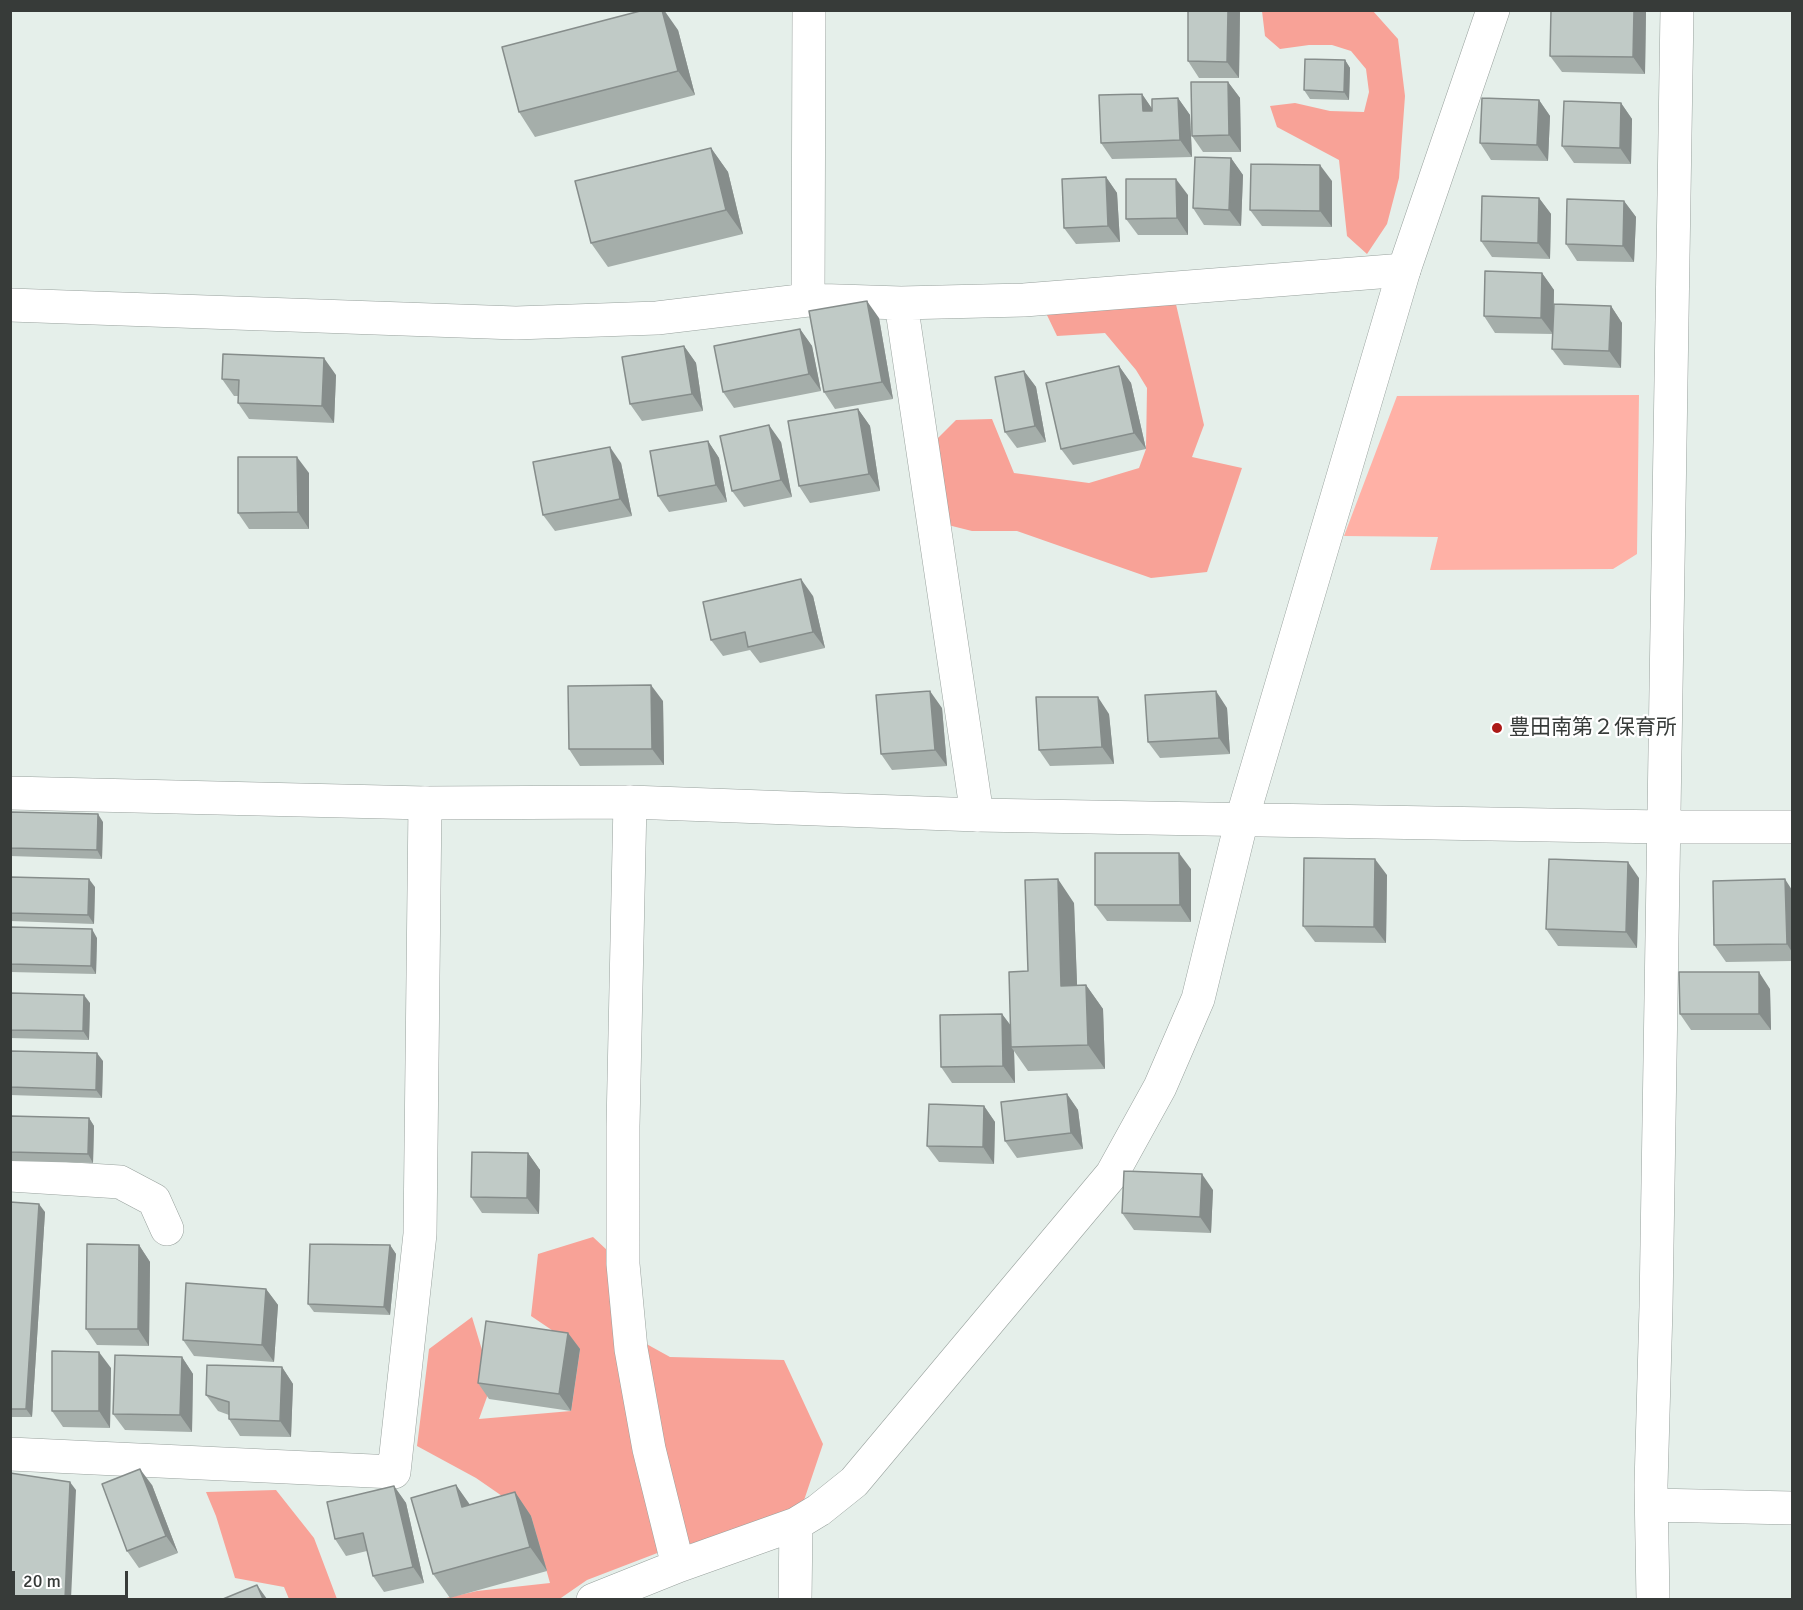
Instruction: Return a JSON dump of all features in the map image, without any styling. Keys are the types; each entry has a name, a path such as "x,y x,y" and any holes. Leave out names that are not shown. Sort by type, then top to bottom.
{"street":[{"path":"808,10 808,300"},
{"path":"593,1599 796,1524 819,1510 854,1482 1112,1174 1160,1087 1198,999 1242,819 1404,270 1493,10"},
{"path":"1653,1599 1651,1485 1656,1307 1677,10"},
{"path":"10,304 516,323 657,318 808,300 902,303 1024,300 1404,270"},
{"path":"902,303 977,815"},
{"path":"10,793 425,803 630,802 977,815 1663,827 1792,827"},
{"path":"630,802 623,1126 623,1264 631,1349 650,1449 678,1566"},
{"path":"10,1454 394,1472 420,1234 425,803"},
{"path":"10,1176 120,1182 154,1200 167,1229"},
{"path":"1652,1505 1792,1508"},
{"path":"795,1599 796,1524"}],"shaded area":[{"path":"1262,11 1373,11 1398,39 1405,96 1399,178 1387,224 1367,254 1347,236 1339,160 1277,127 1270,106 1295,103 1330,111 1364,112 1369,92 1366,69 1351,51 1332,45 1280,49 1265,36"},
{"path":"1175,300 1204,425 1192,457 1242,468 1207,572 1151,578 1017,531 972,531 948,525 924,452 956,420 992,419 1014,473 1089,483 1139,468 1146,449 1147,388 1136,370 1105,333 1057,336 1046,313"},
{"path":"1639,395 1637,554 1613,569 1430,570 1438,537 1344,536 1397,396"},
{"path":"593,1237 608,1251 614,1326 670,1357 784,1360 823,1444 796,1524 673,1547 587,1580 558,1600 442,1599 477,1591 550,1583 531,1516 476,1478 417,1446 429,1349 472,1317 492,1383 479,1419 571,1411 580,1349 531,1316 538,1254"},
{"path":"276,1490 314,1538 337,1599 289,1599 284,1587 235,1578 216,1516 206,1492"}],"building":[{"path":"644,10 662,10 678,71 519,112 502,47"},
{"path":"1188,10 1228,10 1227,62 1188,61"},
{"path":"1551,10 1634,10 1633,57 1550,56"},
{"path":"1305,59 1345,60 1344,92 1304,90"},
{"path":"1191,82 1228,82 1229,135 1192,136"},
{"path":"1142,94 1143,111 1152,111 1152,99 1178,98 1180,140 1101,143 1099,95"},
{"path":"1482,98 1539,100 1537,145 1480,143"},
{"path":"1564,101 1621,103 1620,148 1562,146"},
{"path":"711,148 726,210 591,243 575,181"},
{"path":"1195,157 1231,158 1229,210 1193,208"},
{"path":"1251,164 1320,165 1320,211 1250,210"},
{"path":"1106,177 1108,226 1064,228 1062,179"},
{"path":"1126,179 1176,179 1177,218 1126,219"},
{"path":"1482,196 1539,198 1538,243 1481,241"},
{"path":"1567,199 1624,201 1623,246 1566,244"},
{"path":"1485,271 1542,273 1541,318 1484,316"},
{"path":"867,301 882,382 824,392 809,311"},
{"path":"1554,304 1611,306 1609,351 1552,349"},
{"path":"800,329 809,374 723,392 714,346"},
{"path":"684,346 692,394 630,404 622,357"},
{"path":"223,354 324,358 322,406 238,403 239,380 222,379"},
{"path":"1119,366 1134,433 1061,449 1046,383"},
{"path":"1024,371 1035,426 1005,432 995,377"},
{"path":"858,409 869,474 799,486 788,421"},
{"path":"769,425 781,480 732,491 720,436"},
{"path":"708,441 716,485 658,496 650,451"},
{"path":"610,447 620,499 543,515 533,462"},
{"path":"238,457 297,457 298,512 238,513"},
{"path":"801,579 813,632 748,647 745,632 711,640 703,602"},
{"path":"651,685 652,749 569,749 568,686"},
{"path":"930,691 935,750 881,754 876,695"},
{"path":"1216,691 1219,738 1148,742 1145,695"},
{"path":"1036,697 1098,697 1102,747 1039,750"},
{"path":"10,812 98,814 97,850 10,848"},
{"path":"1095,853 1179,853 1180,905 1095,905"},
{"path":"1304,858 1375,859 1374,927 1303,926"},
{"path":"1549,859 1628,862 1626,932 1546,929"},
{"path":"10,877 89,879 88,915 10,913"},
{"path":"1058,879 1061,986 1086,985 1088,1045 1011,1047 1009,972 1028,971 1025,880"},
{"path":"1785,879 1787,944 1714,945 1713,881"},
{"path":"10,927 92,929 91,966 10,964"},
{"path":"1679,972 1759,972 1759,1014 1680,1014"},
{"path":"10,993 84,995 83,1031 10,1030"},
{"path":"1002,1014 1003,1066 941,1067 940,1015"},
{"path":"10,1051 97,1053 96,1090 10,1087"},
{"path":"1067,1094 1071,1133 1005,1141 1001,1102"},
{"path":"929,1104 984,1106 983,1147 927,1146"},
{"path":"10,1116 89,1118 88,1154 10,1152"},
{"path":"472,1152 528,1153 527,1198 471,1197"},
{"path":"1124,1171 1202,1174 1200,1217 1122,1213"},
{"path":"10,1202 39,1204 26,1409 10,1409"},
{"path":"87,1244 139,1245 138,1329 86,1329"},
{"path":"310,1244 390,1245 384,1307 308,1304"},
{"path":"186,1283 266,1289 262,1345 183,1340"},
{"path":"486,1321 568,1333 559,1394 478,1383"},
{"path":"52,1351 99,1352 99,1411 52,1411"},
{"path":"115,1355 182,1357 180,1415 113,1414"},
{"path":"207,1365 282,1367 280,1421 229,1419 229,1402 206,1395"},
{"path":"140,1469 166,1536 127,1551 102,1484"},
{"path":"10,1473 70,1482 65,1599 10,1599"},
{"path":"456,1485 462,1507 515,1492 530,1547 433,1574 411,1498"},
{"path":"394,1486 413,1567 373,1576 363,1533 335,1539 327,1502"},
{"path":"257,1585 263,1599 223,1599"}],"place":[{"name":"豊田南第２保育所","path":"1497,728"}]}
